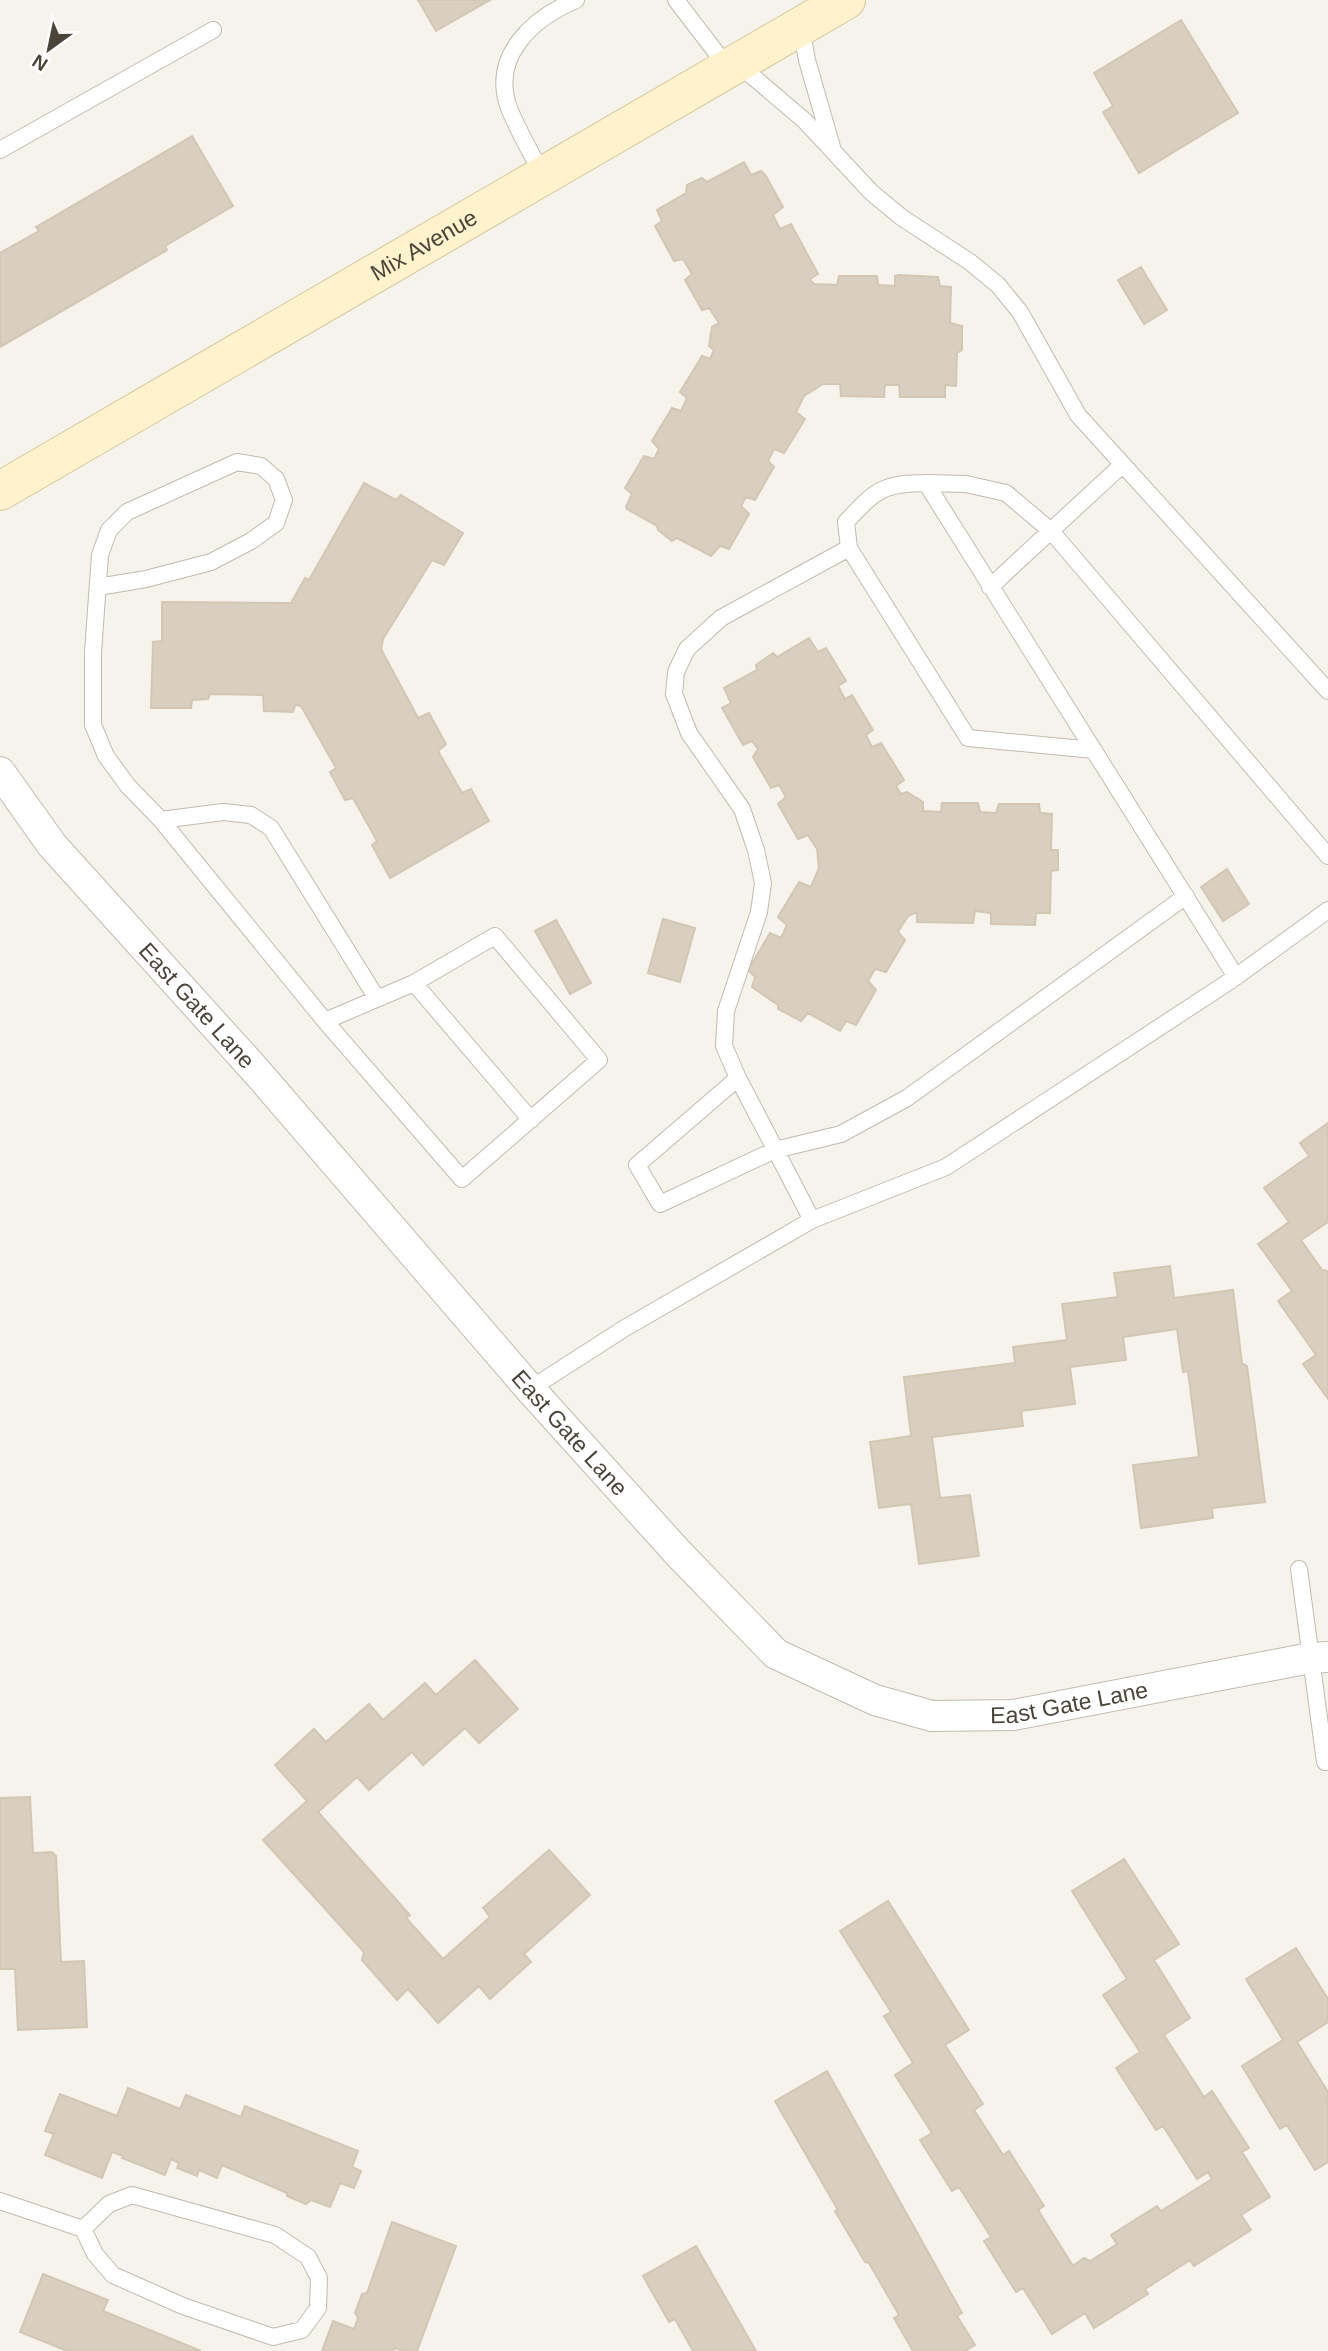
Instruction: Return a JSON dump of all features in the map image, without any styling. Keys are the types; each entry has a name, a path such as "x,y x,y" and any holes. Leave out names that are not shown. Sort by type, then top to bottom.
{"street":[{"name":"Mix Avenue","path":"0,491 846,0"},
{"name":"East Gate Lane","path":"0,772 52,845 257,1072 530,1389 679,1554 776,1654 875,1700 932,1716 1013,1715 1319,1657"}],"lane":[{"path":"543,176 508,106 503,77 511,52 529,29 562,6 576,0"},
{"path":"676,0 733,67 788,106 871,192 901,217 970,262 998,285 1020,312 1078,415 1328,691"},
{"path":"801,28 807,60 833,150"},
{"path":"0,150 213,30"},
{"path":"98,587 146,579 211,562 251,541 276,523 284,500 276,479 261,466 237,462 127,512 109,530 100,555 93,652 93,725 106,756 128,786 161,820 325,1021 462,1179 599,1060 495,936 414,983 325,1021"},
{"path":"990,586 1122,465"},
{"path":"1094,750 968,738 849,548 846,522 871,496 898,484 966,484 1006,493 1051,531 1328,856"},
{"path":"926,484 1236,977"},
{"path":"812,1220 724,1046 726,1011 759,912 763,883 756,850 742,808 689,733 674,694 676,672 687,649 720,618 849,548"},
{"path":"161,820 223,812 251,815 271,828 376,998"},
{"path":"738,1078 637,1165 660,1204 775,1150 841,1134 907,1098 1186,896"},
{"path":"530,1389 625,1328 812,1220 946,1167 1236,977 1328,910"},
{"path":"414,983 531,1120"},
{"path":"1298,1569 1319,1657 1325,1762"},
{"path":"0,2201 83,2229 95,2254 113,2275 183,2306 273,2337 302,2330 318,2308 319,2278 308,2257 275,2235 132,2195 109,2204 83,2229"}],"building":[{"path":"418,0 490,0 436,31"},
{"path":"1181,20 1238,113 1139,173 1103,112 1113,106 1094,73"},
{"path":"192,136 233,206 165,246 167,250 0,347 0,253 39,231 36,227"},
{"path":"744,162 751,175 761,171 766,176 783,207 773,215 780,229 791,224 818,274 810,279 814,284 837,285 839,276 877,276 878,285 895,286 895,276 899,275 938,277 940,286 951,287 950,323 962,326 962,350 957,353 956,386 945,385 945,397 900,397 899,385 885,385 884,397 841,396 840,384 823,384 804,396 796,412 805,419 784,453 774,449 768,461 774,467 755,500 746,497 741,506 749,514 729,549 720,546 711,556 677,538 672,541 658,530 657,526 627,509 632,494 625,488 644,456 654,459 659,449 652,441 672,408 681,411 687,398 680,392 702,356 710,359 714,350 709,346 712,327 719,323 709,308 702,310 685,280 692,274 683,259 674,261 655,226 662,221 657,210 686,193 687,185 702,178 707,182"},
{"path":"1141,267 1167,310 1144,324 1118,280"},
{"path":"364,483 396,500 401,495 463,533 444,565 432,560 383,639 381,649 418,718 429,713 446,744 438,751 462,793 471,789 489,821 390,878 372,845 377,841 353,798 345,800 330,772 336,768 301,706 295,705 293,712 264,711 263,695 210,694 208,699 192,700 191,708 151,708 153,642 162,641 162,602 291,603 305,578 309,580"},
{"path":"809,638 818,652 826,648 846,681 838,686 845,699 852,695 873,730 866,735 872,747 881,743 904,780 896,786 901,794 907,792 923,802 923,811 941,812 942,803 978,803 980,812 996,813 999,804 1039,804 1040,813 1052,814 1051,850 1058,850 1058,870 1051,871 1050,913 1036,913 1035,925 991,924 991,913 975,911 973,923 917,922 917,912 908,916 898,932 905,940 886,972 875,969 868,981 876,990 856,1025 846,1021 840,1031 808,1013 801,1021 778,1009 778,1005 752,987 755,977 748,970 770,933 781,938 787,925 778,917 799,882 811,887 819,868 817,849 808,835 798,839 778,804 786,797 779,785 771,788 753,757 758,749 752,741 743,745 722,708 731,703 724,688 757,670 756,665 773,653 777,657"},
{"path":"1227,869 1249,904 1223,921 1201,887"},
{"path":"663,919 695,928 680,982 648,973"},
{"path":"556,920 591,983 570,994 535,931"},
{"path":"1328,1123 1328,1222 1301,1240 1322,1270 1328,1271 1328,1399 1303,1364 1316,1355 1278,1301 1292,1291 1258,1244 1289,1222 1264,1188 1309,1156 1300,1143"},
{"path":"1170,1266 1174,1298 1233,1290 1242,1363 1247,1366 1265,1502 1212,1508 1213,1518 1141,1528 1133,1465 1199,1457 1188,1371 1183,1372 1177,1329 1123,1337 1126,1360 1070,1367 1075,1404 1021,1411 1023,1426 932,1437 940,1498 970,1495 979,1556 919,1564 911,1504 879,1508 870,1442 911,1436 904,1377 1015,1363 1013,1347 1067,1340 1062,1304 1118,1297 1114,1273"},
{"path":"475,1660 518,1709 479,1743 465,1728 423,1765 412,1752 369,1790 357,1777 318,1812 410,1915 406,1918 443,1959 490,1917 483,1908 549,1850 590,1895 524,1954 531,1962 490,1999 479,1986 438,2023 408,1989 397,2000 362,1960 364,1952 263,1840 307,1801 275,1765 314,1729 326,1742 369,1704 383,1720 425,1683 436,1695"},
{"path":"30,1797 33,1853 52,1852 56,1856 61,1962 84,1961 87,2027 18,2030 15,1969 0,1969 0,1798"},
{"path":"1124,1859 1179,1944 1154,1960 1190,2018 1164,2035 1204,2097 1212,2091 1249,2148 1242,2152 1270,2197 1241,2215 1251,2230 1194,2266 1190,2260 1145,2289 1148,2294 1094,2328 1085,2313 1052,2334 1023,2288 1016,2292 984,2241 991,2237 959,2187 952,2191 920,2140 932,2133 895,2075 913,2063 884,2016 891,2012 840,1931 888,1901 969,2030 945,2045 983,2104 974,2110 1003,2155 1009,2151 1044,2206 1038,2210 1073,2266 1084,2258 1090,2261 1117,2244 1111,2235 1157,2206 1161,2211 1212,2179 1208,2172 1197,2179 1163,2126 1156,2130 1116,2068 1140,2052 1103,1995 1127,1979 1072,1891"},
{"path":"1296,1948 1328,1999 1328,2022 1297,2042 1328,2092 1328,2162 1315,2170 1287,2125 1280,2129 1242,2066 1283,2040 1246,1979"},
{"path":"827,2071 962,2313 957,2316 975,2345 965,2351 913,2351 894,2318 899,2315 835,2211 838,2210 775,2101"},
{"path":"128,2088 180,2109 186,2095 241,2117 245,2106 358,2151 352,2167 361,2171 354,2188 340,2183 330,2207 311,2200 306,2204 222,2165 217,2178 199,2170 197,2176 177,2168 179,2163 171,2159 165,2175 112,2152 102,2178 45,2155 54,2134 45,2131 60,2094 117,2116"},
{"path":"392,2222 456,2246 417,2351 395,2348 393,2351 322,2351 333,2321 354,2329 358,2318 355,2313 362,2294 367,2293"},
{"path":"696,2246 756,2351 693,2351 675,2319 669,2322 643,2276"},
{"path":"43,2274 108,2300 103,2311 201,2351 67,2351 20,2332"}]}
